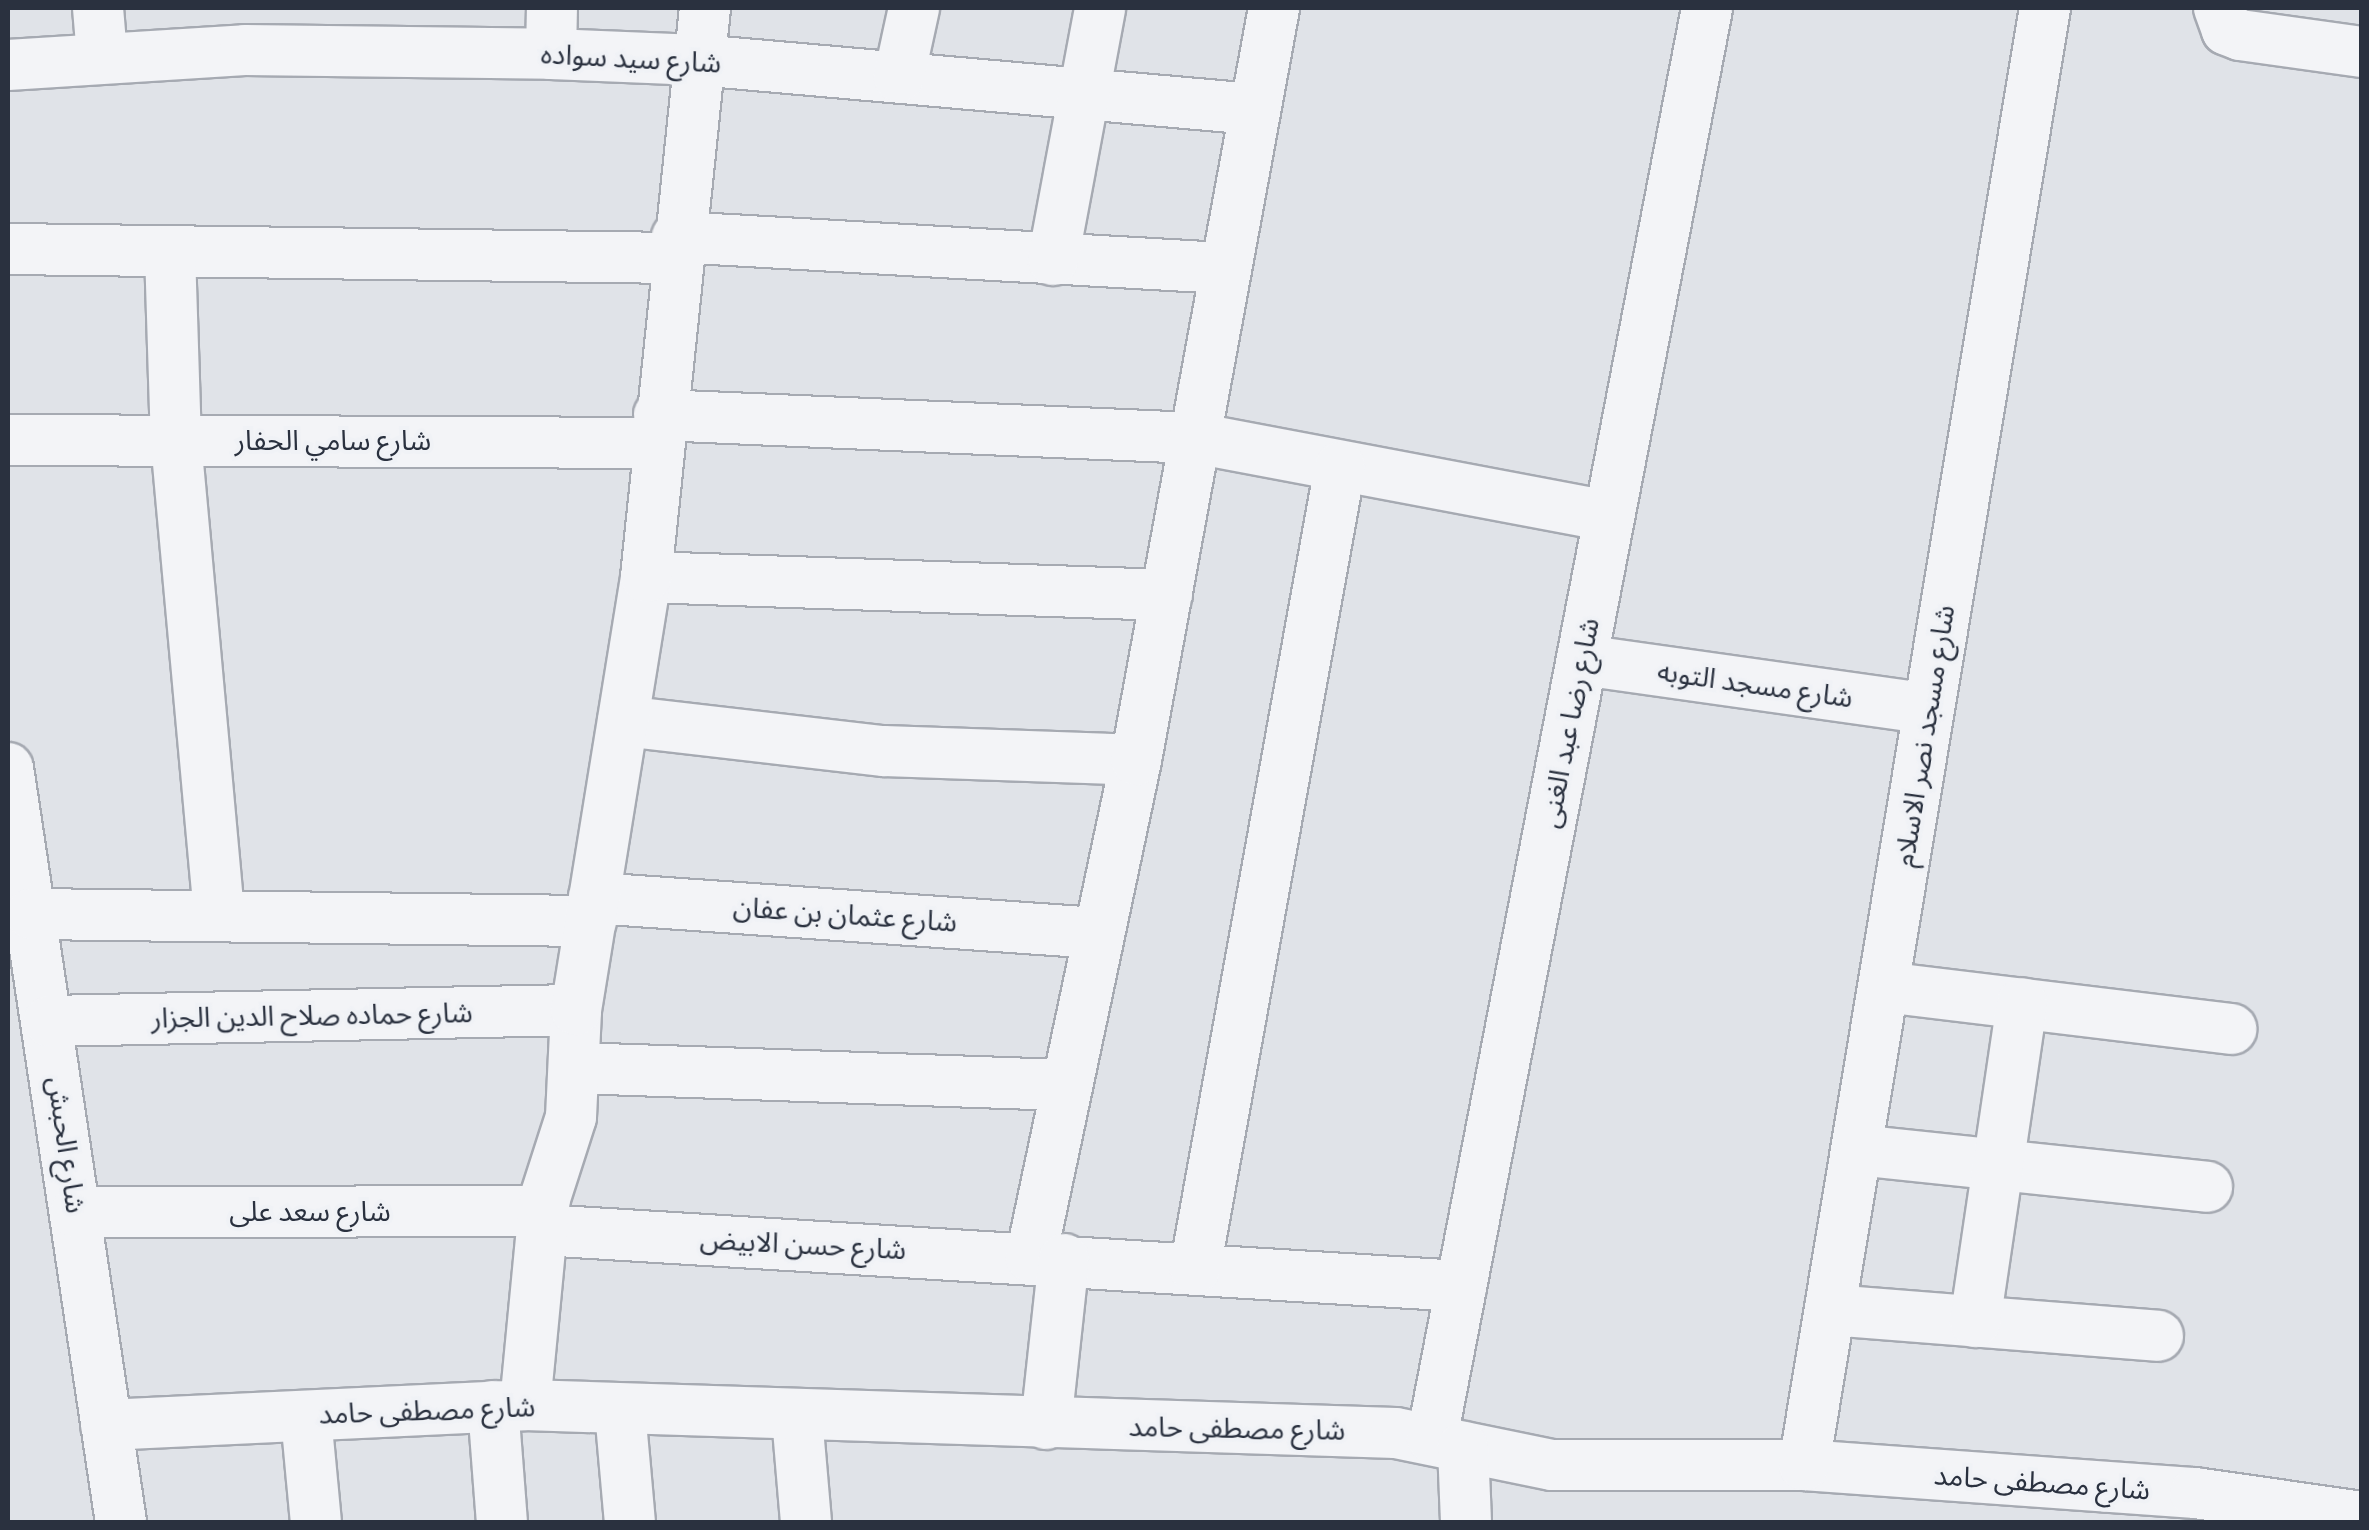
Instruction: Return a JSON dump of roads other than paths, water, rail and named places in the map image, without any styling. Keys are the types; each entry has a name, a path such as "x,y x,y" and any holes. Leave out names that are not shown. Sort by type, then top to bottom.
{"street":[{"path":"502,1522 509,1405 553,1160 571,1117 576,1010 646,576 676,248 704,8"},
{"path":"899,78 914,8"},
{"path":"1053,260 1100,8"},
{"path":"1046,1424 1048,1258 1065,1085 1136,760 1223,268 1274,8"},
{"name":"شارع رضا عبد الغنى","path":"1466,1522 1448,1442 1461,1286 1707,8"},
{"name":"شارع مسجد نصر الاسلام","path":"1804,1466 2045,8"},
{"path":"2218,8 2227,30 2240,34 2362,52"},
{"name":"شارع سيد سواده","path":"8,65 100,32 551,31 698,60 1254,109"},
{"path":"8,249 170,252 676,248 1223,268"},
{"path":"170,252 176,441 219,916"},
{"name":"شارع سامي الحفار","path":"8,440 176,441 658,429 1195,438 1609,516"},
{"path":"1195,1269 1340,467"},
{"path":"646,576 1167,595"},
{"name":"شارع مسجد التوبه","path":"1582,660 1930,709"},
{"path":"623,721 884,751 1136,760"},
{"name":"شارع الحبش","path":"8,768 49,1021 121,1522"},
{"name":"شارع عثمان بن عفان","path":"31,914 219,916 592,909 1097,932"},
{"path":"1884,987 2231,1028"},
{"path":"1974,1322 2022,1003"},
{"name":"شارع حماده صلاح الدين الجزار","path":"49,1021 576,1010"},
{"path":"576,1068 1065,1085"},
{"path":"1856,1150 2207,1187"},
{"name":"شارع سعد على","path":"76,1212 543,1221"},
{"name":"شارع حسن الابيض","path":"543,1221 1461,1286"},
{"path":"1830,1310 2158,1336"},
{"name":"شارع مصطفى حامد","path":"106,1425 509,1405 1046,1424 1448,1442 1552,1465 1804,1466 2030,1503 2362,1518"},
{"path":"620,1410 630,1522"},
{"path":"306,1416 316,1522"},
{"path":"797,1417 806,1522"}]}
